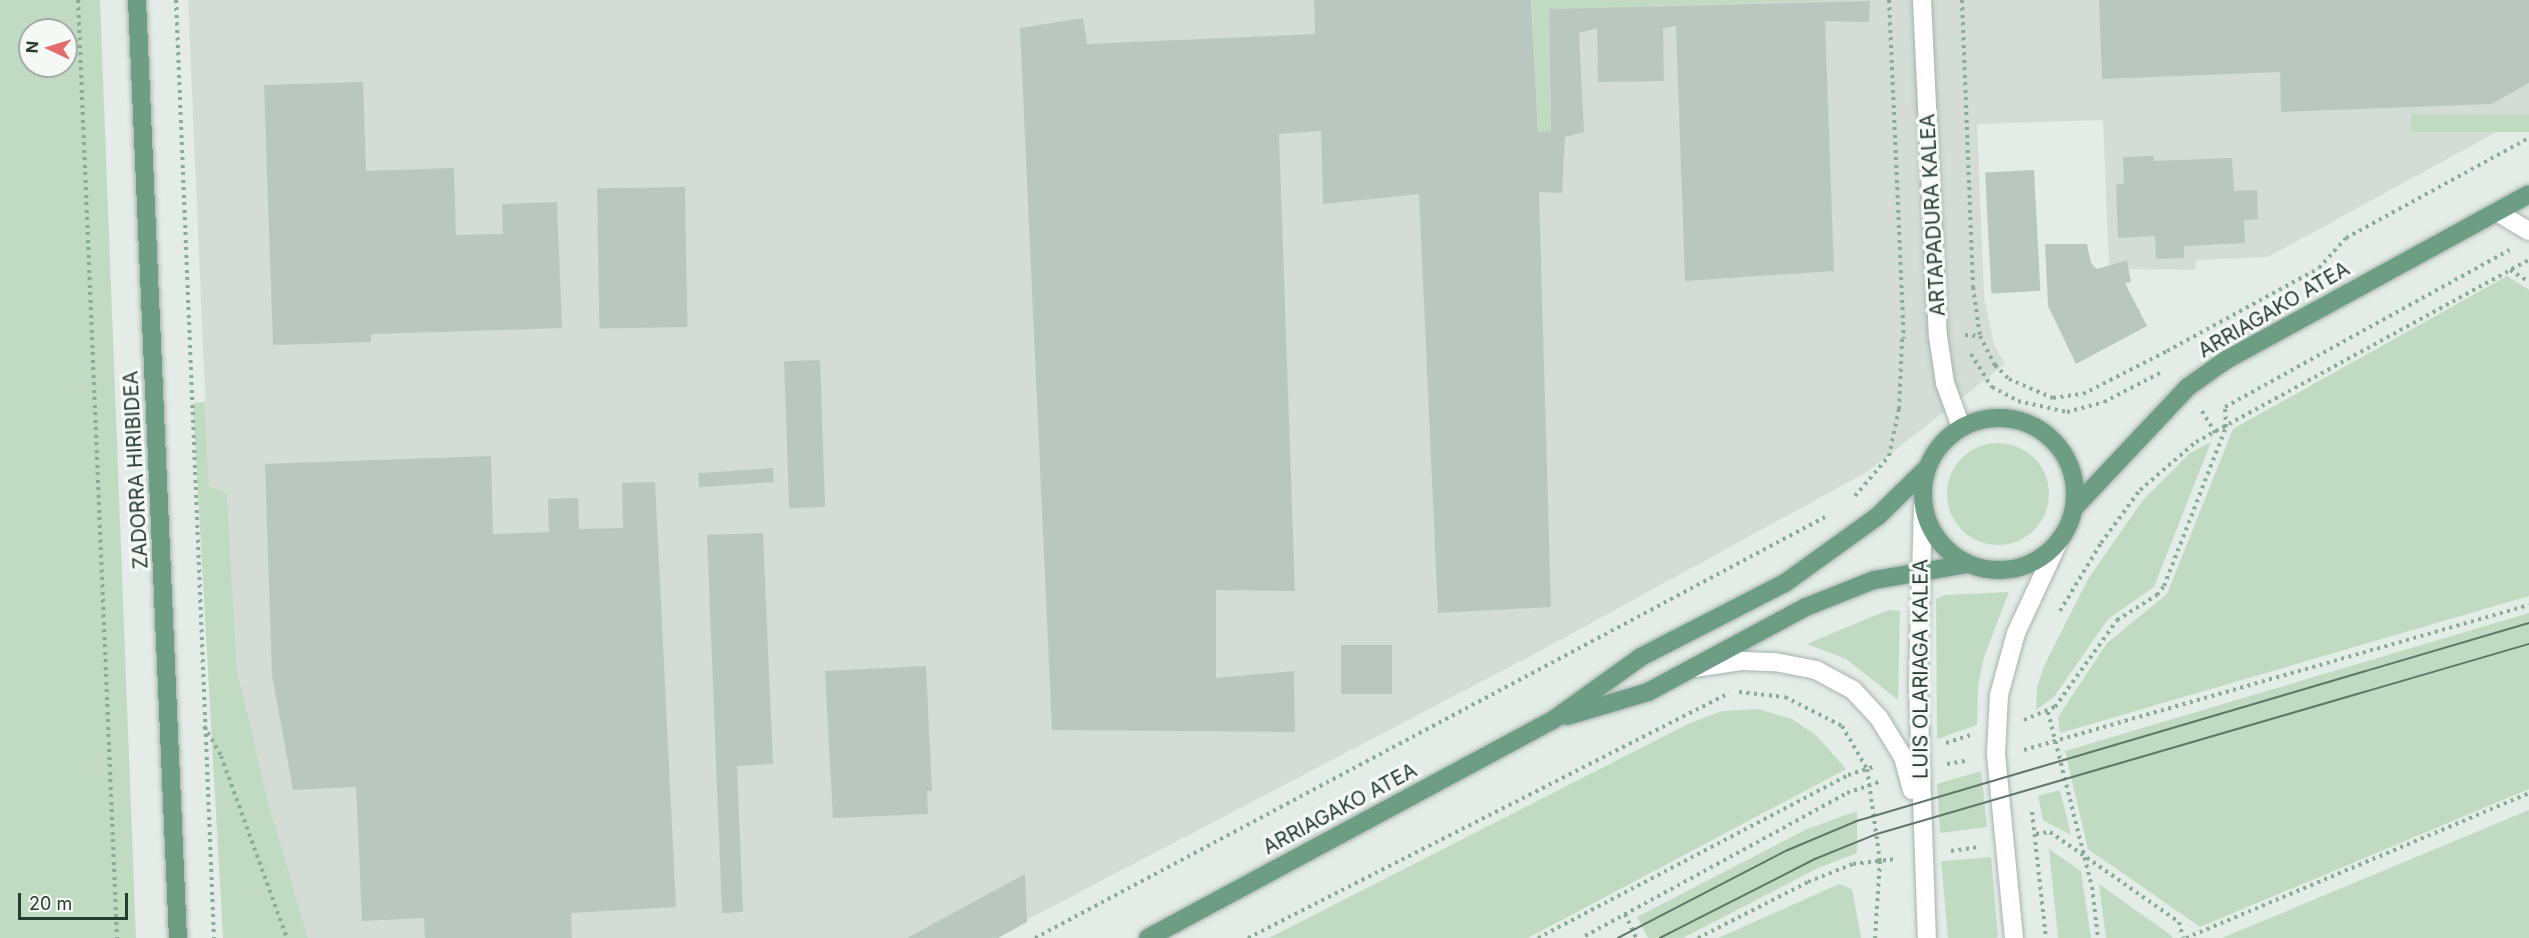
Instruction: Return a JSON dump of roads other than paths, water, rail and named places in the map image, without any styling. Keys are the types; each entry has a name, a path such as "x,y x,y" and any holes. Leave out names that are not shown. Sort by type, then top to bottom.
{"main road":[{"name":"ZADORRA HIRIBIDEA","path":"137,0 178,938"},
{"name":"ARRIAGAKO ATEA","path":"2074,508 2188,387 2207,373 2529,194"},
{"path":"2010,417 2033,425 2054,440 2068,460 2075,483 2074,508 2058,543 2039,560 2017,569 1992,570 1968,564 1947,550 1936,537 1923,505 1927,468 1935,451 1961,427 1985,418 2010,417"},
{"name":"ARRIAGAKO ATEA","path":"1148,938 1553,720 1641,657 1785,583 1878,516 1927,468"},
{"name":"ARRIAGAKO ATEA","path":"1553,720 1648,692 1806,607 1874,580 1968,564"}],"street":[{"name":"ARTAPADURA KALEA","path":"1922,0 1938,336 1945,383 1961,427"},
{"path":"2497,212 2524,238"},
{"name":"LUIS OLARIAGA KALEA","path":"1923,505 1913,763 1922,832 1927,938"},
{"path":"2014,938 1996,754 1999,695 2013,642 2058,543"},
{"name":"LUIS OLARIAGA KALEA","path":"1694,668 1720,664 1775,662 1816,670 1853,690 1879,718 1913,763"}],"tram line":[{"path":"1618,938 1788,850 1857,821 2529,623"},
{"path":"1660,938 1815,859 1877,834 2529,644"}]}
